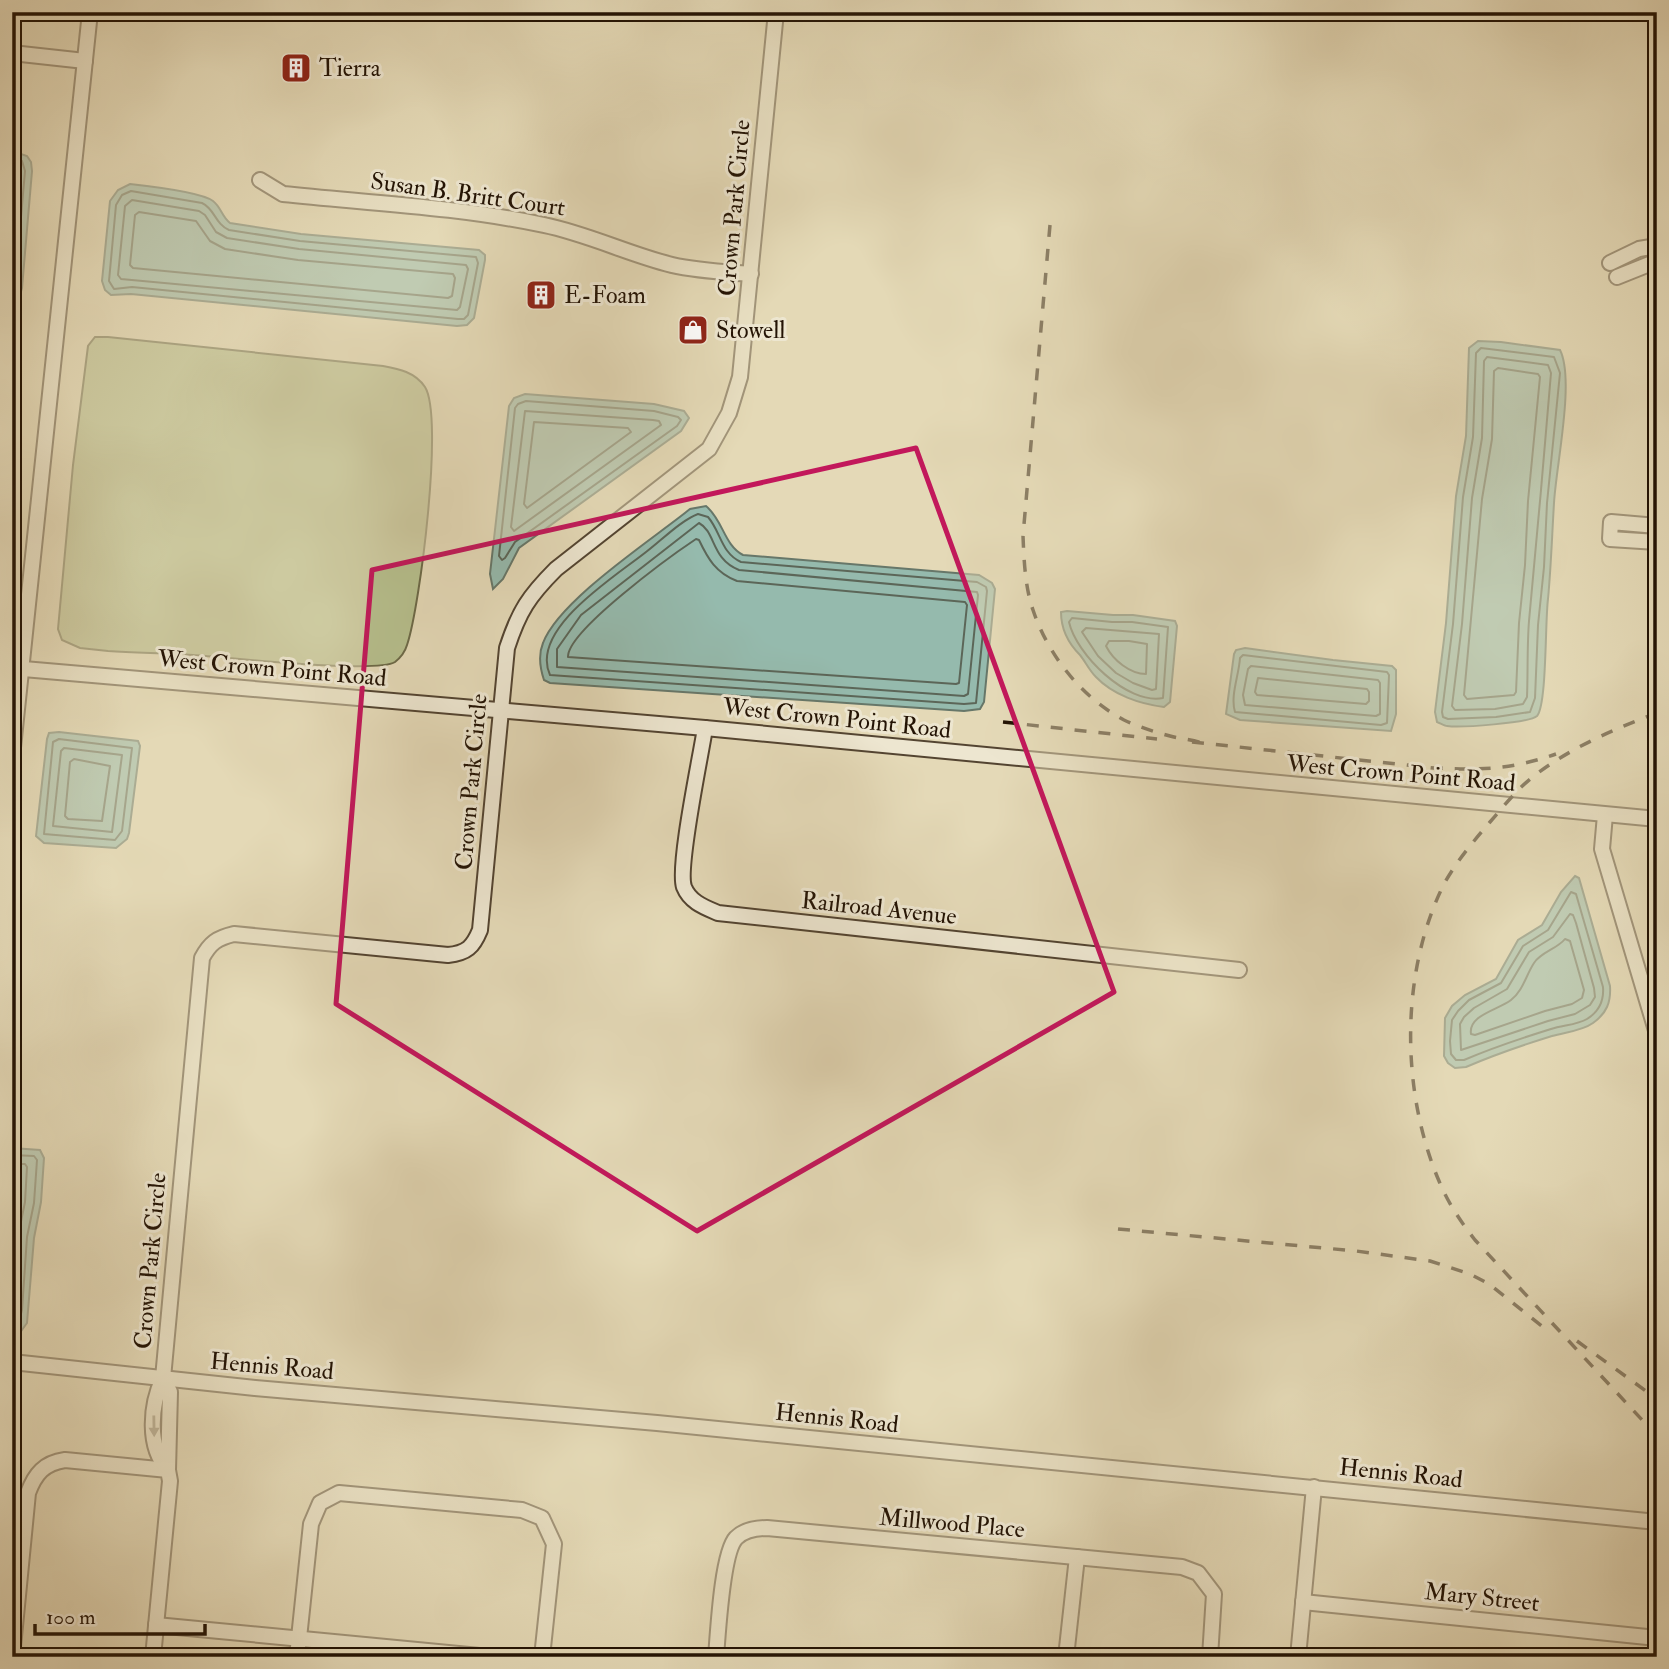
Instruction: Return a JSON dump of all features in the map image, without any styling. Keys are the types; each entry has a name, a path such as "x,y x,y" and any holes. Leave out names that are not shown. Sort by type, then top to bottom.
{"street":[{"path":"12,757 16,668 63,285 90,12"},
{"name":"Crown Park Circle","path":"163,1378 202,958 214,941 234,934 448,955 463,953 474,945 480,930 507,648 518,616 535,590 555,569 709,449 729,413 740,377 776,12"},
{"path":"12,53 85,61"},
{"name":"Susan B. Britt Court","path":"260,180 283,194 476,214 540,224 573,231 670,264 751,274"},
{"path":"1610,263 1639,249 1657,246"},
{"path":"1617,277 1657,261"},
{"path":"1657,525 1611,522 1610,539 1657,542"},
{"name":"West Crown Point Road","path":"16,668 705,728 1657,820"},
{"name":"Railroad Avenue","path":"705,728 684,861 684,886 696,904 718,913 1239,971"},
{"path":"1605,815 1602,849 1657,1034"},
{"name":"Hennis Road","path":"12,1363 685,1425 1657,1522"},
{"path":"153,1657 170,1481 169,1471 159,1460 154,1433 156,1392 163,1378"},
{"path":"12,1657 28,1493 34,1477 46,1466 65,1460 169,1471"},
{"path":"1298,1657 1314,1487"},
{"path":"297,1657 311,1524 320,1503 339,1493 522,1510 542,1518 554,1544 542,1657"},
{"name":"Millwood Place","path":"716,1657 728,1552 737,1536 753,1529 767,1528 1182,1567 1198,1573 1214,1594 1210,1657"},
{"path":"1066,1657 1077,1557"},
{"name":"Mary Street","path":"1303,1602 1657,1638"},
{"path":"156,1625 490,1657"}],"highlighted area":[{"path":"916,448 1114,992 697,1231 336,1004 372,570"}],"green space":[{"path":"95,337 383,366 406,372 421,382 430,405 432,435 428,513 412,624 406,648 395,662 360,666 298,664 108,651 80,648 62,640 58,629 73,465 88,346"}],"water":[{"path":"12,151 27,156 32,171 22,288 20,295 12,300"},
{"path":"130,184 207,198 216,203 230,223 301,234 479,250 485,255 485,260 474,318 467,325 457,326 131,294 111,295 105,290 102,281 110,201 118,190"},
{"path":"1478,341 1560,350 1564,364 1565,402 1554,503 1543,696 1537,716 1531,719 1479,726 1447,726 1437,722 1435,712 1446,623 1456,496 1466,436 1469,348"},
{"path":"525,394 654,404 684,411 689,418 681,431 519,548 503,579 493,589 490,574 509,406 514,398"},
{"path":"706,506 732,545 743,555 979,575 992,583 995,589 984,702 980,709 964,711 550,683 544,680 540,662 541,648 552,626 568,608 609,571 690,509"},
{"path":"1061,612 1133,615 1175,621 1177,626 1170,702 1164,707 1146,704 1127,698 1103,683 1091,671 1066,635"},
{"path":"1245,648 1392,666 1396,670 1396,714 1391,731 1240,720 1226,714 1234,654 1236,650"},
{"path":"49,733 138,741 140,746 129,833 127,839 116,848 44,843 36,836 47,739"},
{"path":"1575,876 1579,878 1610,986 1609,1002 1605,1011 1584,1028 1530,1043 1466,1067 1455,1068 1444,1056 1445,1018 1452,1006 1465,995 1496,979 1518,940 1542,925 1561,892"},
{"path":"12,1148 40,1150 44,1158 27,1323 19,1334 12,1334"}],"railway":[{"path":"1050,225 1023,536 1030,601 1039,627 1057,659 1094,700 1135,725 1202,743"},
{"path":"1657,713 1593,740 1548,766 1516,792 1465,853 1443,886 1429,920 1419,957 1411,1033 1412,1072 1426,1146 1446,1197 1455,1212 1475,1240 1657,1436"},
{"path":"1003,722 1157,739"},
{"path":"1192,742 1451,769 1510,766 1556,754"},
{"path":"1118,1229 1356,1251 1430,1261 1470,1274 1489,1284 1543,1327"},
{"path":"1577,1341 1657,1399"}],"place":[{"name":"Tierra","path":"296,68"},
{"name":"E-Foam","path":"541,295"},
{"name":"Stowell","path":"693,330"}]}
